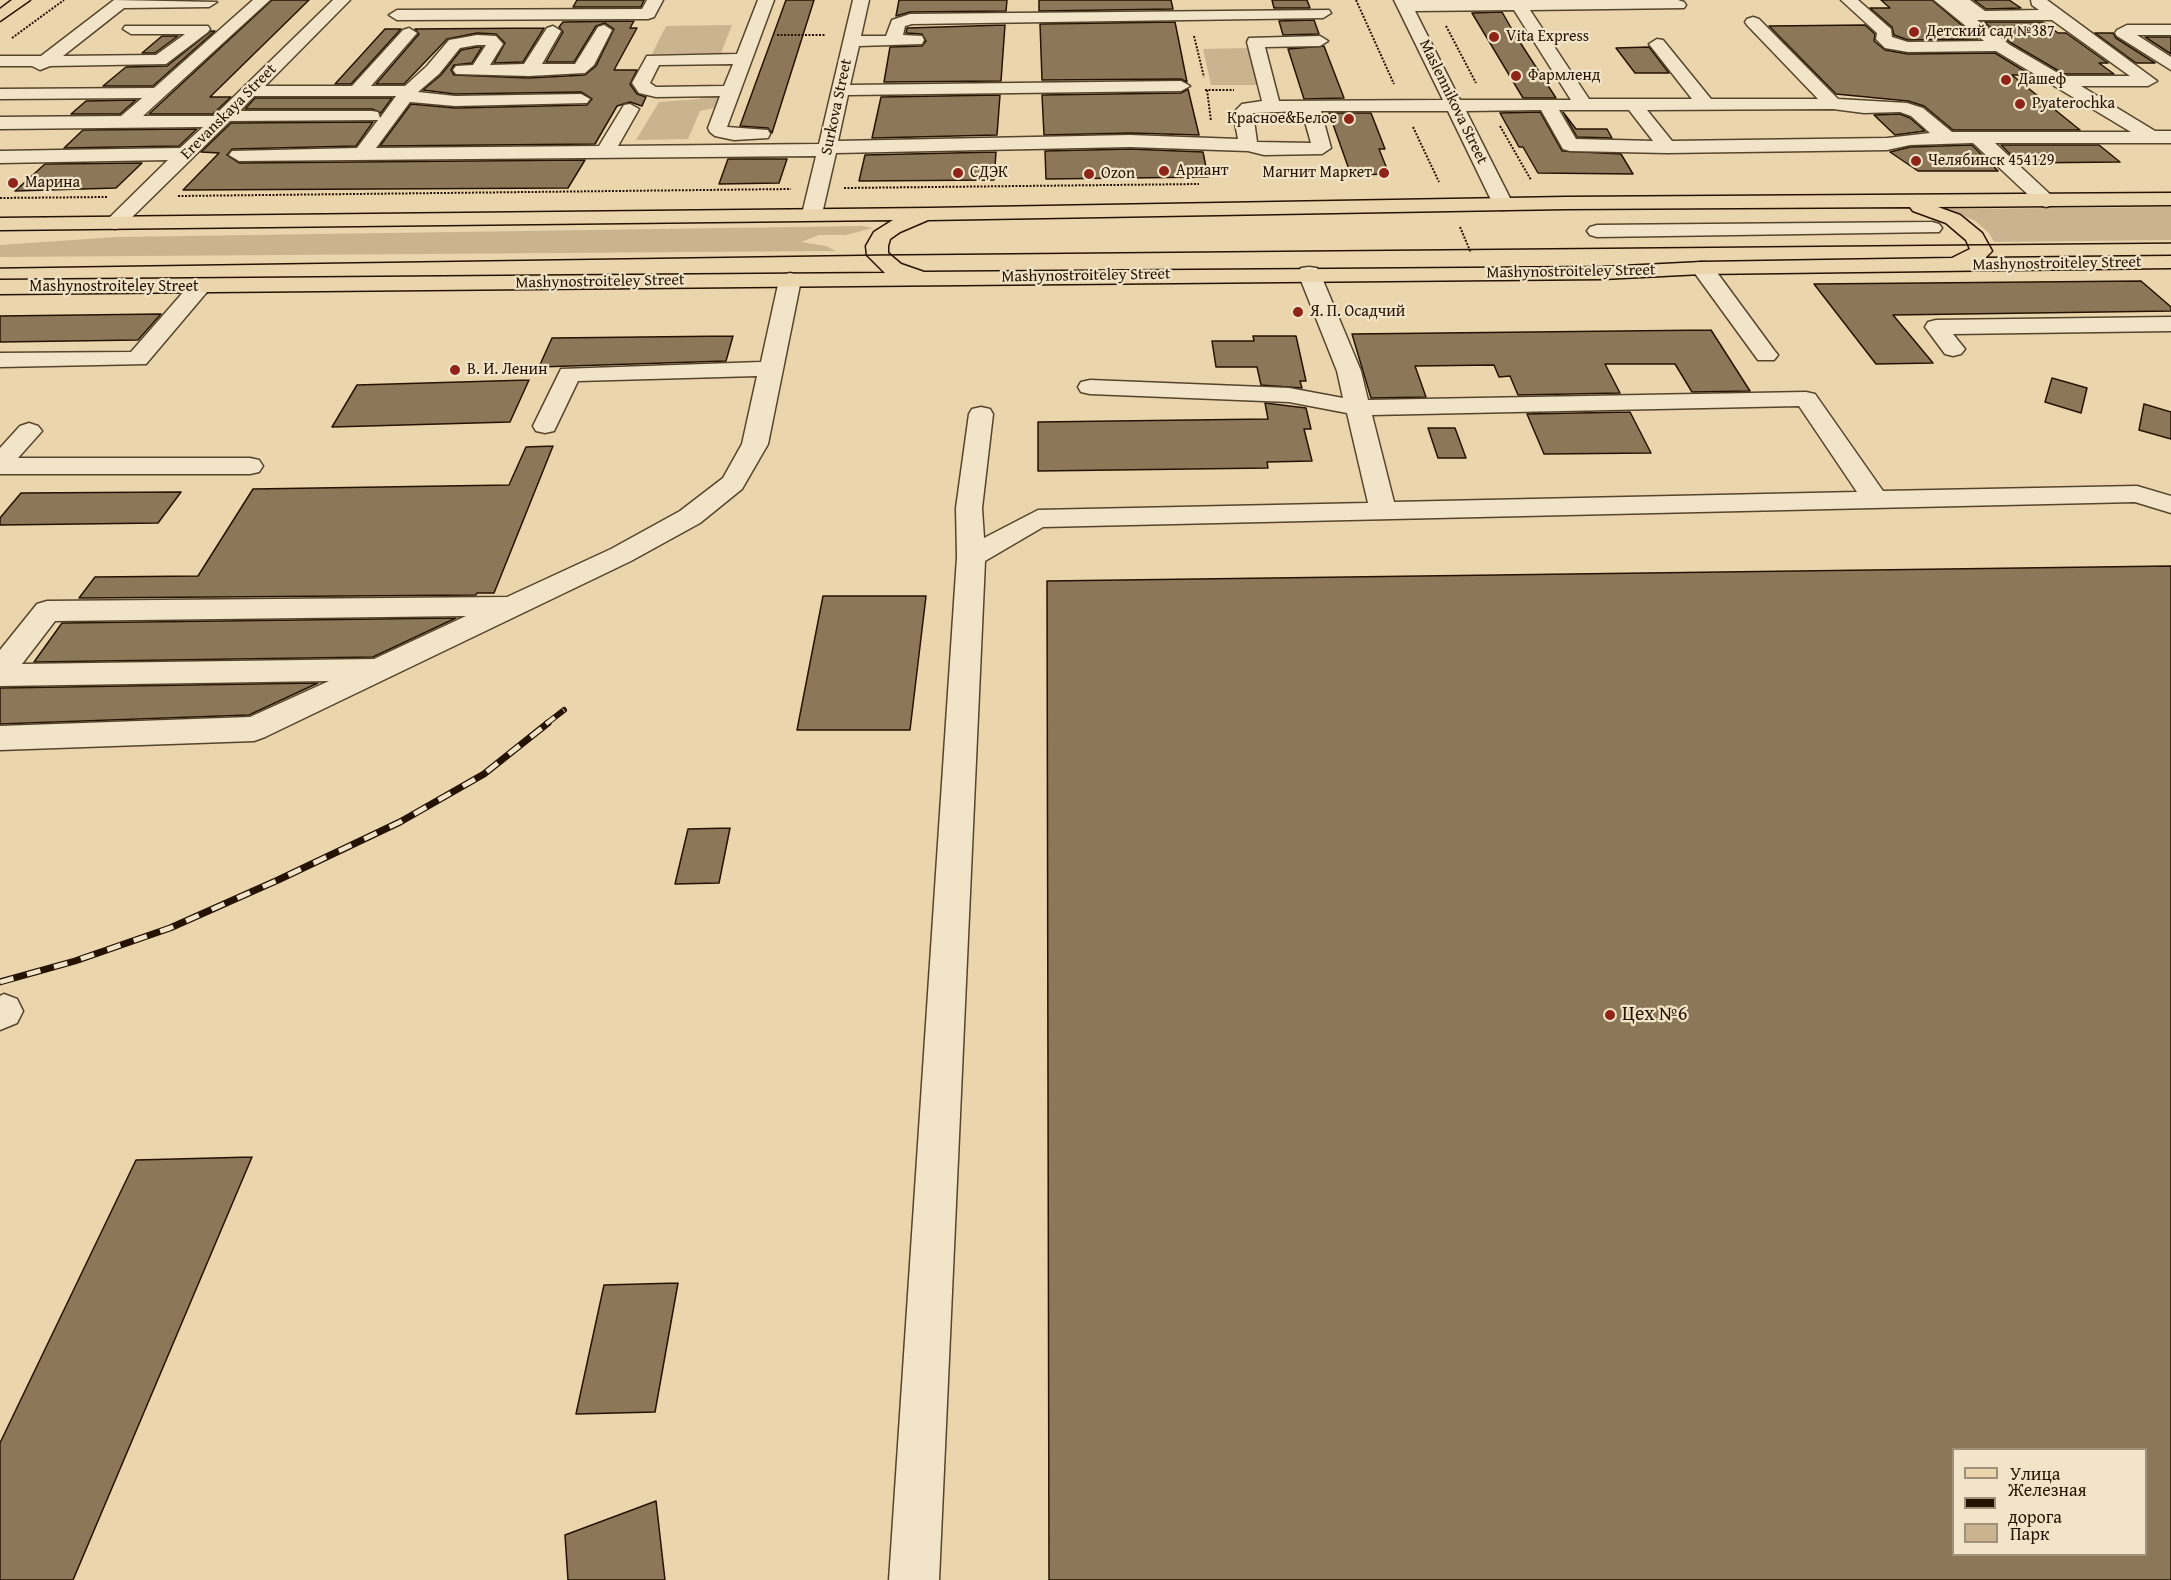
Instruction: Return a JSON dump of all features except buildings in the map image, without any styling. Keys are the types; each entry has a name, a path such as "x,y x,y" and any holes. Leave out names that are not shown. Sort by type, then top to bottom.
{"main road":[{"path":"0,16 22,0"},
{"path":"0,224 930,214 1503,204 2171,199"},
{"path":"1902,202 1953,219 1975,237 1981,251 1971,259 1954,265"},
{"path":"923,278 893,269 878,255 877,246 881,236 893,228 930,214"},
{"name":"Mashynostroiteley Street","path":"0,287 1309,273 1481,274 1702,268 2171,262"}],"street":[{"path":"127,121 262,0"},
{"name":"Erevanskaya Street","path":"115,223 342,0"},
{"path":"397,15 648,14 655,0"},
{"path":"766,0 717,128 722,132 734,134 829,144"},
{"name":"Surkova Street","path":"812,214 861,0"},
{"path":"1005,39 1008,0"},
{"path":"1850,0 1886,32 1884,39 1891,44 1908,47 2001,46"},
{"path":"1942,0 2001,46 2124,118 2171,152"},
{"path":"1960,0 1981,16 2056,15"},
{"path":"2039,0 2038,2 2148,81 2060,81"},
{"path":"0,95 122,1 209,2"},
{"path":"1404,3 1678,5"},
{"name":"Maslennikova Street","path":"1404,3 1503,204"},
{"path":"1519,5 1583,104"},
{"path":"893,40 898,23 910,19 1323,14"},
{"path":"1753,22 1833,104"},
{"path":"0,61 160,60 202,29 131,29"},
{"path":"433,70 579,69 585,65 604,30"},
{"path":"2171,30 2127,30 2123,33 2142,48 2171,65"},
{"path":"529,71 553,31"},
{"path":"357,91 409,33"},
{"path":"361,156 408,93 433,70 455,44 470,40 490,40 495,44 478,70"},
{"path":"851,41 938,40"},
{"path":"1270,97 1255,42 1320,41"},
{"path":"1657,44 1706,105"},
{"path":"2103,48 2142,48"},
{"path":"731,91 656,92 645,89 640,83 649,52 744,59"},
{"path":"841,90 1180,86"},
{"path":"251,91 408,93 455,101 581,99"},
{"path":"0,95 159,93"},
{"path":"1310,106 1322,148 1264,148 1250,132 1242,113 1270,97 1310,106 1454,104 1617,114"},
{"path":"1549,109 1583,104 1833,104 1864,108 1901,107 1917,112 1947,138"},
{"path":"1634,105 1667,147"},
{"path":"605,153 630,109"},
{"path":"1549,109 1570,145 1667,147 1887,144 1910,139 1947,138 2171,137"},
{"path":"0,123 372,116"},
{"path":"1292,126 1316,125"},
{"path":"239,155 605,153 829,144 1130,141 1250,132"},
{"path":"1979,139 2046,201"},
{"path":"0,157 187,154"},
{"path":"1684,203 1703,230"},
{"path":"1597,231 1932,228"},
{"path":"1702,268 1766,355"},
{"path":"1309,273 1349,371 1383,511"},
{"path":"0,738 254,729 621,555 690,517 733,483 755,444 790,280"},
{"path":"0,360 138,359 201,286"},
{"path":"1953,349 1936,327 2171,324"},
{"path":"545,426 569,374 771,369"},
{"path":"1090,387 1290,395 1358,408 1806,399 1875,500"},
{"path":"914,1580 970,557 969,508 981,414"},
{"path":"0,465 29,431"},
{"path":"0,465 250,466"},
{"path":"970,557 1038,519 2136,494 2171,505"},
{"path":"0,673 47,611 513,606"},
{"path":"0,673 381,669"}],"path":[{"path":"9,40 64,0"},
{"path":"753,36 825,35"},
{"path":"1180,86 1270,97"},
{"path":"1427,182 1542,180"},
{"path":"1439,181 1481,274"},
{"path":"0,198 1200,184"}],"green space":[{"path":"732,25 721,53 652,54 666,26"},
{"path":"1248,48 1258,85 1211,85 1203,49"},
{"path":"703,96 719,98 714,108 700,111 688,139 636,140 659,102 699,99"},
{"path":"2171,207 2171,240 1994,242 1989,233 1975,221 1947,209"},
{"path":"862,226 873,228 846,235 819,235 801,242 826,246 836,251 0,257 0,245 117,237"}],"tram line":[{"path":"0,268 878,255 2171,243"}],"railway":[{"path":"546,724 564,710"},
{"path":"0,982 75,961 170,928 278,880 400,822 484,774 548,723"}],"place":[{"name":"Детский сад №387","path":"1914,32"},
{"name":"Vita Express","path":"1494,37"},
{"name":"Фармленд","path":"1516,76"},
{"name":"Дашеф","path":"2006,80"},
{"name":"Pyaterochka","path":"2020,104"},
{"name":"Красное&Белое","path":"1349,119"},
{"name":"Челябинск 454129","path":"1916,161"},
{"name":"Ариант","path":"1164,171"},
{"name":"СДЭК","path":"958,173"},
{"name":"Магнит Маркет","path":"1384,173"},
{"name":"Ozon","path":"1089,174"},
{"name":"Марина","path":"13,183"},
{"name":"Я. П. Осадчий","path":"1298,312"},
{"name":"В. И. Ленин","path":"455,370"},
{"name":"Цех №6","path":"1610,1015"}]}
